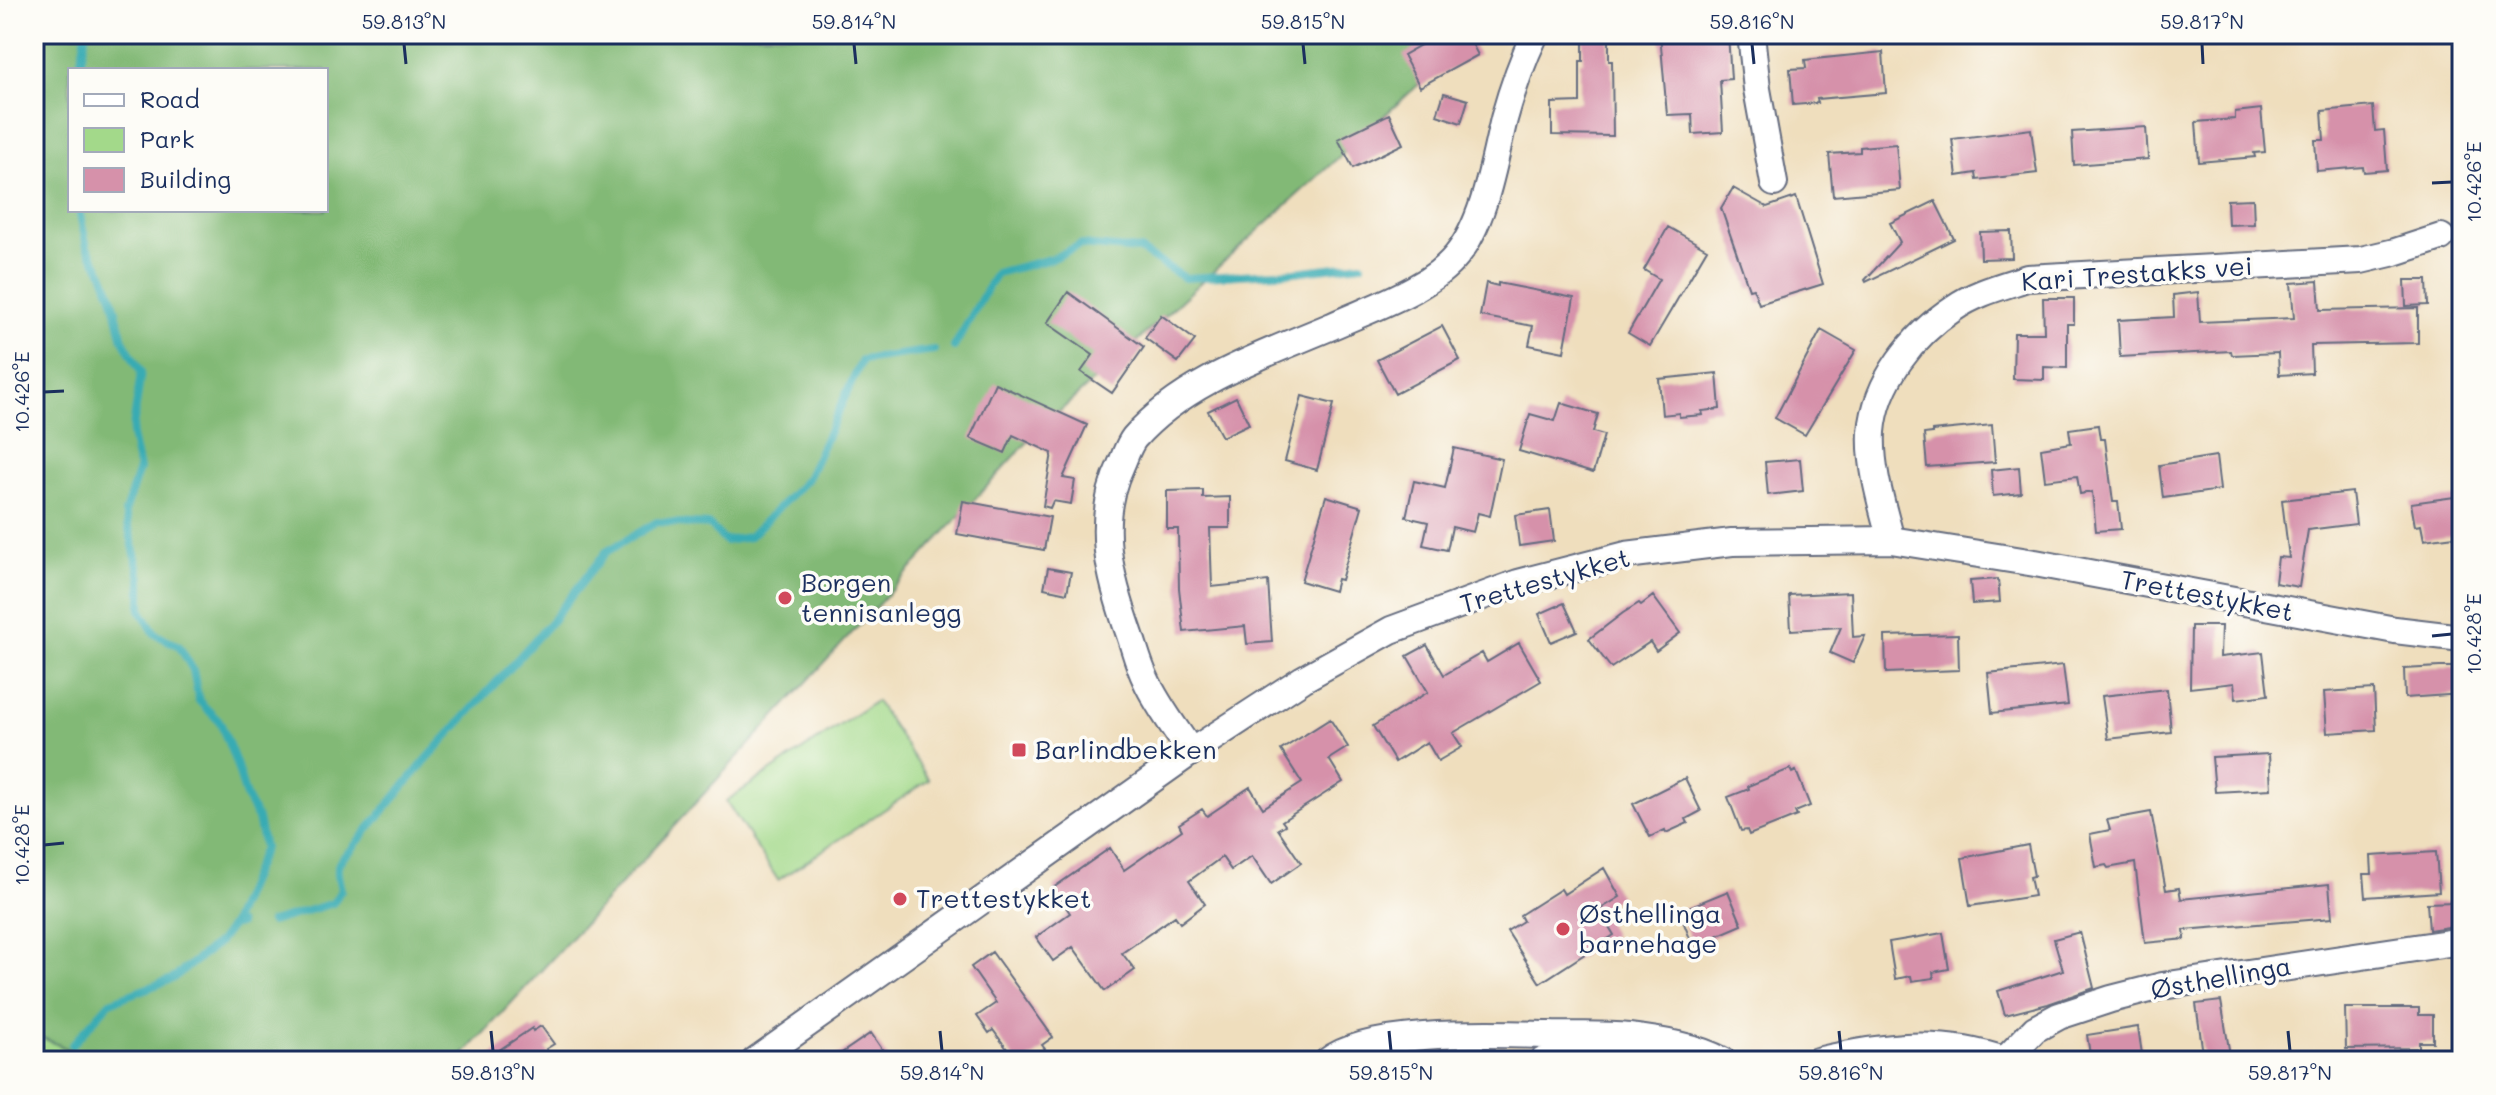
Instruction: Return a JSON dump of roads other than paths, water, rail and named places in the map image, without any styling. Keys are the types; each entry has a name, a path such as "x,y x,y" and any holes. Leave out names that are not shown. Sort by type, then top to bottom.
{"street":[{"path":"1191,752 1146,682 1114,591 1105,543 1108,506 1117,473 1132,440 1163,411 1207,381 1400,296 1432,277 1457,255 1489,188 1505,117 1522,62 1535,34"},
{"path":"1751,34 1757,89 1774,183"},
{"name":"Kari Trestakks vei","path":"1891,540 1874,473 1872,431 1880,399 1897,361 1954,307 1980,294 2027,278 2361,260 2441,237"},
{"name":"Trettestykket","path":"755,1061 1191,752 1303,679 1391,630 1518,583 1626,555 1732,542 1891,540 2035,563 2379,628 2462,638"},
{"name":"Østhellinga","path":"1817,1061 1906,1045 1946,1048 2005,1060 2035,1029 2059,1016 2111,999 2162,986 2455,942"},
{"path":"1328,1061 1338,1053 1402,1037 1488,1034 1626,1037 1698,1049 1723,1061"},
{"path":"1543,1061 1636,1061"}],"waterway":[{"path":"79,68 86,34"},
{"path":"79,212 87,247 104,275 123,340 141,372 132,435 139,469 125,512 141,579 141,611 155,634 179,646 193,670 199,701 220,722 246,797 258,819 264,848 231,926"},
{"name":"Barlindbekken","path":"954,347 996,273 1051,259 1080,245 1140,250 1185,278 1295,272 1361,264"},
{"name":"Barlindbekken","path":"271,922 333,903 341,890 338,872 341,859 550,623 606,552 657,522 709,525 725,541 749,537 807,479 862,360 934,350"},
{"name":"Barlindbekken","path":"72,1045 110,1002 172,979 219,942 231,926 239,924"}],"place":[{"name":"Borgen tennisanlegg","path":"785,598"},
{"name":"Barlindbekken","path":"1019,750"},
{"name":"Trettestykket","path":"900,899"},
{"name":"Østhellinga barnehage","path":"1563,929"}]}
